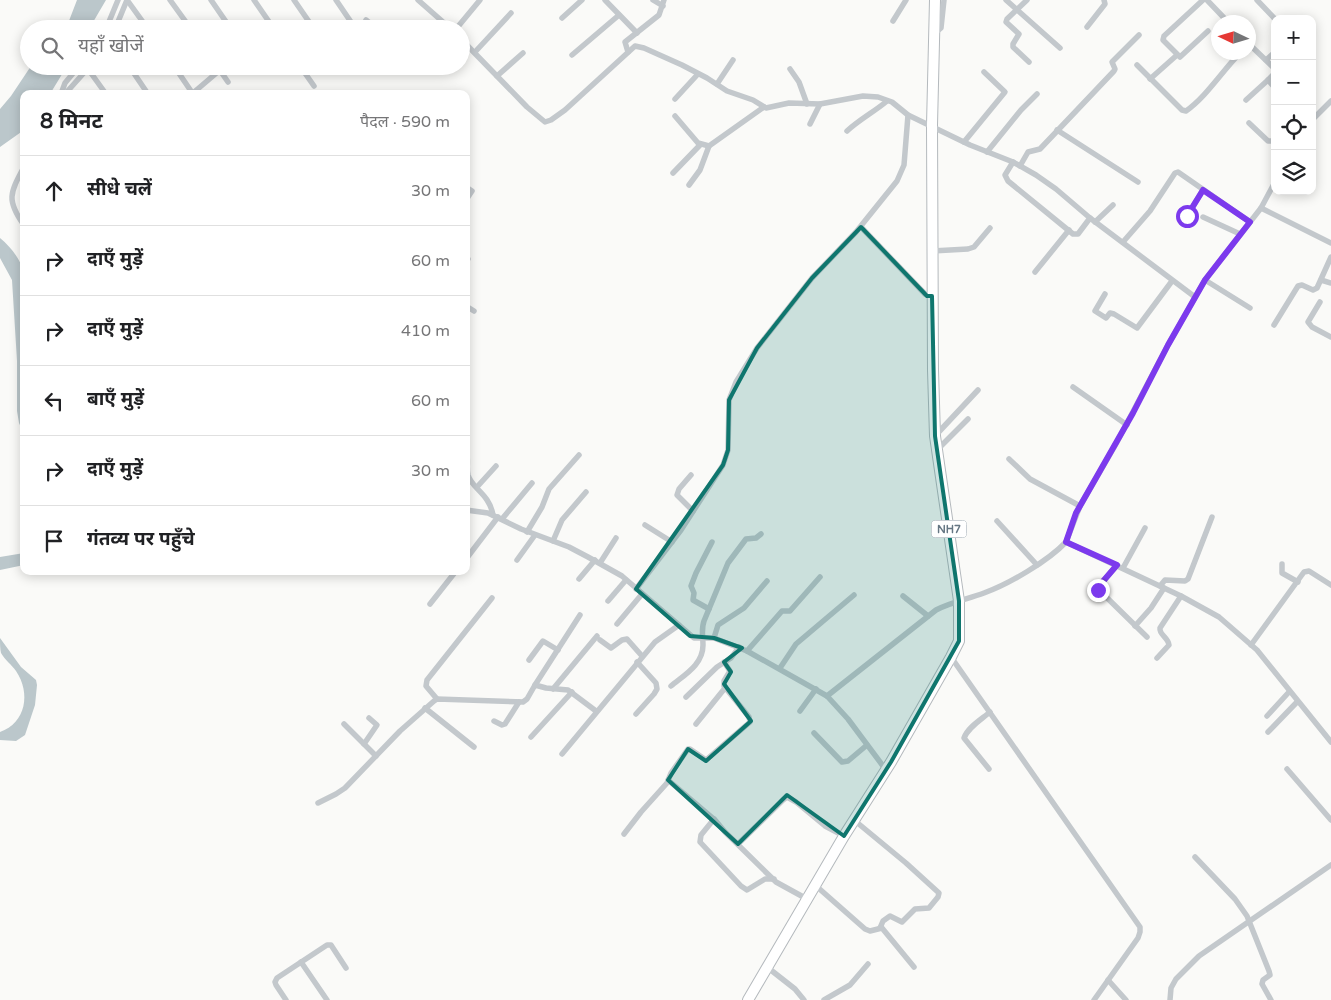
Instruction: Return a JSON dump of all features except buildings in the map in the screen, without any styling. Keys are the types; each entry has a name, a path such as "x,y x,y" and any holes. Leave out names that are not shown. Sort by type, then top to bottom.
{"highway":[{"name":"NH7","path":"748,1000 844,836 886,770 959,641 959,601 935,436 932,370 930,296 933,35 936,0"}],"street":[{"path":"110,20 118,0"},
{"path":"118,20 127,0 141,20"},
{"path":"170,0 184,20"},
{"path":"211,0 224,20"},
{"path":"254,0 268,20"},
{"path":"294,0 308,20"},
{"path":"336,0 350,20"},
{"path":"418,0 440,20"},
{"path":"463,20 480,0"},
{"path":"562,18 582,0"},
{"path":"605,0 636,33"},
{"path":"628,52 625,42 659,15 664,3 653,0"},
{"path":"893,21 906,0"},
{"path":"1006,0 1060,48"},
{"path":"1027,0 1006,22 1019,34 1013,47 1029,62"},
{"path":"1087,27 1105,4 1104,0"},
{"path":"1177,55 1164,42 1163,38 1203,0"},
{"path":"1207,0 1221,15"},
{"path":"1256,0 1271,15"},
{"path":"475,52 511,13"},
{"path":"572,55 619,15"},
{"path":"1150,79 1177,55 1181,56 1208,31"},
{"path":"1020,166 1028,152 1040,149 1114,72 1115,69 1112,63 1114,59 1139,35"},
{"path":"470,47 545,122 548,122 565,110 632,48 639,46 698,74 732,94 757,102 768,108 789,103 820,104 863,96 878,97 897,105 908,115 964,142 1012,162 1036,175 1056,189 1092,220 1196,297"},
{"path":"1256,51 1271,66"},
{"path":"497,76 523,54"},
{"path":"1266,60 1271,56"},
{"path":"717,84 733,60"},
{"path":"1137,65 1182,110 1186,111 1217,80 1234,60"},
{"path":"790,69 798,82 807,104"},
{"path":"964,142 1005,92 984,72"},
{"path":"675,98 698,74"},
{"path":"61,90 64,83 71,75"},
{"path":"70,90 83,75"},
{"path":"94,75 103,90"},
{"path":"135,75 145,90"},
{"path":"180,75 190,90"},
{"path":"197,90 211,75"},
{"path":"223,75 228,82"},
{"path":"306,75 314,86"},
{"path":"1246,100 1271,76"},
{"path":"1268,80 1271,83"},
{"path":"987,152 1021,110 1037,94"},
{"path":"847,131 859,120 873,113 887,101"},
{"path":"1316,116 1331,101"},
{"path":"810,124 820,104"},
{"path":"688,185 700,170 708,146 764,107"},
{"path":"636,589 672,542 727,457 727,412 729,400 736,382 757,348 812,278 861,227 901,173 906,153 908,115"},
{"path":"675,116 700,145 708,146"},
{"path":"1250,123 1268,140 1271,140"},
{"path":"1057,130 1138,182"},
{"path":"673,173 700,145"},
{"path":"1012,162 1005,175 1008,181 1073,234 1078,234 1092,220 1113,205"},
{"path":"1123,242 1150,211 1175,173 1180,173 1250,222"},
{"path":"20,176 12,194 14,211 20,219"},
{"path":"827,696 864,669 928,616 945,605 995,589 1054,554 1066,542 1080,506 1205,280 1261,208 1271,189"},
{"path":"1187,216 1203,190"},
{"path":"1261,208 1331,243"},
{"path":"1203,217 1240,234"},
{"path":"861,227 930,296"},
{"path":"932,251 968,249 978,243 990,228"},
{"path":"1035,272 1068,230"},
{"path":"1274,325 1298,286 1302,285 1315,290 1331,258"},
{"path":"1105,294 1095,311 1106,318 1110,313 1114,314 1137,328 1172,280"},
{"path":"1205,280 1250,308"},
{"path":"1321,280 1331,283"},
{"path":"1320,302 1308,322 1312,327 1331,337"},
{"path":"470,308 474,311"},
{"path":"1072,387 1127,424"},
{"path":"935,436 978,390"},
{"path":"937,450 968,419"},
{"path":"527,532 542,507 549,489 578,456"},
{"path":"1009,459 1030,479 1080,506"},
{"path":"477,487 496,466"},
{"path":"691,475 679,489 677,495 693,511"},
{"path":"470,478 490,503 498,517"},
{"path":"470,553 498,517 532,483"},
{"path":"553,541 562,520 586,492"},
{"path":"470,511 498,517 527,532 553,541 597,562 626,580 690,636 714,638 739,647 816,689 838,706 886,770"},
{"path":"1135,626 1151,608 1165,580 1186,581 1188,579 1212,517"},
{"path":"997,521 1037,565"},
{"path":"645,524 672,542"},
{"path":"1145,528 1120,566 1099,586 1098,590 1147,637"},
{"path":"671,686 697,663 702,652 702,626 732,556 746,540 756,538 761,534"},
{"path":"517,560 535,535"},
{"path":"579,579 597,562 616,538"},
{"path":"710,609 693,600 694,593 691,586 712,542"},
{"path":"1066,542 1120,566 1219,616 1251,645 1331,742"},
{"path":"1282,564 1282,573 1298,582"},
{"path":"1251,645 1304,572 1310,571 1331,585"},
{"path":"430,604 453,575"},
{"path":"747,651 782,611 790,611 820,577"},
{"path":"608,602 626,580"},
{"path":"714,638 718,625 744,608 767,581"},
{"path":"617,624 642,594"},
{"path":"780,668 796,644 808,636 854,595"},
{"path":"904,596 928,616"},
{"path":"1157,658 1168,645 1168,641 1160,633 1160,628 1181,596"},
{"path":"437,699 426,686 427,680 492,598"},
{"path":"318,802 345,788 425,708 437,699 519,702 527,700 580,615"},
{"path":"562,754 654,642 679,625"},
{"path":"553,689 599,638 611,648 622,640 627,639 642,656"},
{"path":"529,660 544,640 558,650"},
{"path":"686,696 717,667 731,658 739,647"},
{"path":"951,657 1140,927 1138,938 1094,1000"},
{"path":"636,714 657,689 656,683 638,662"},
{"path":"624,834 668,780 671,772 688,749 706,760 750,722 749,717 724,684 730,671 724,662"},
{"path":"535,685 572,692 596,711"},
{"path":"696,724 726,688"},
{"path":"800,711 816,689"},
{"path":"531,737 572,692"},
{"path":"1268,716 1289,692"},
{"path":"494,721 502,725 504,724 519,702"},
{"path":"1268,732 1297,702"},
{"path":"425,708 474,747"},
{"path":"989,769 964,738 976,723 990,712"},
{"path":"364,744 377,725 369,718"},
{"path":"344,724 376,756"},
{"path":"814,733 842,762 848,761 867,745"},
{"path":"1287,769 1331,820"},
{"path":"668,780 714,819 774,879 807,899"},
{"path":"738,844 787,797 825,826 844,836"},
{"path":"714,819 701,835 700,842 741,886 747,890 767,878 774,879"},
{"path":"854,820 939,893 929,908 915,909 901,922 892,916 888,917 883,921 880,928"},
{"path":"1195,857 1235,899 1250,921 1270,971 1270,975 1263,980 1262,984 1271,1000"},
{"path":"1170,1000 1174,983 1186,968 1210,948 1331,865"},
{"path":"815,885 865,929 870,931 880,928"},
{"path":"880,928 914,967"},
{"path":"286,1000 276,985 275,980 330,945 346,968"},
{"path":"301,962 327,1000"},
{"path":"824,1000 834,998 850,985 868,964"},
{"path":"767,967 795,989 804,1000"},
{"path":"1108,980 1126,1000"}],"highlighted area":[{"path":"861,227 927,296 932,296 935,436 959,601 959,641 891,762 844,836 787,795 738,844 668,780 688,749 706,761 751,721 724,684 731,672 724,662 742,648 714,638 690,636 636,589 723,465 728,450 729,400 757,348 812,278"}],"shaded area":[{"path":"77,0 106,0 94,20 69,20"},
{"path":"25,75 62,75 52,90 20,90 20,133 0,147 0,109"},
{"path":"0,238 15,253 20,262 20,425 17,411 17,361 12,280 0,258"},
{"path":"20,554 20,566 0,570 0,557"},
{"path":"0,638 21,667 36,680 37,685 35,705 25,735 16,741 0,740 0,732 9,728 20,715 24,698 21,680 1,653"}],"route":[{"path":"1098,590 1099,586 1117,565 1066,542 1076,513 1118,442 1168,345 1205,280 1250,222 1203,190 1187,216"}]}
